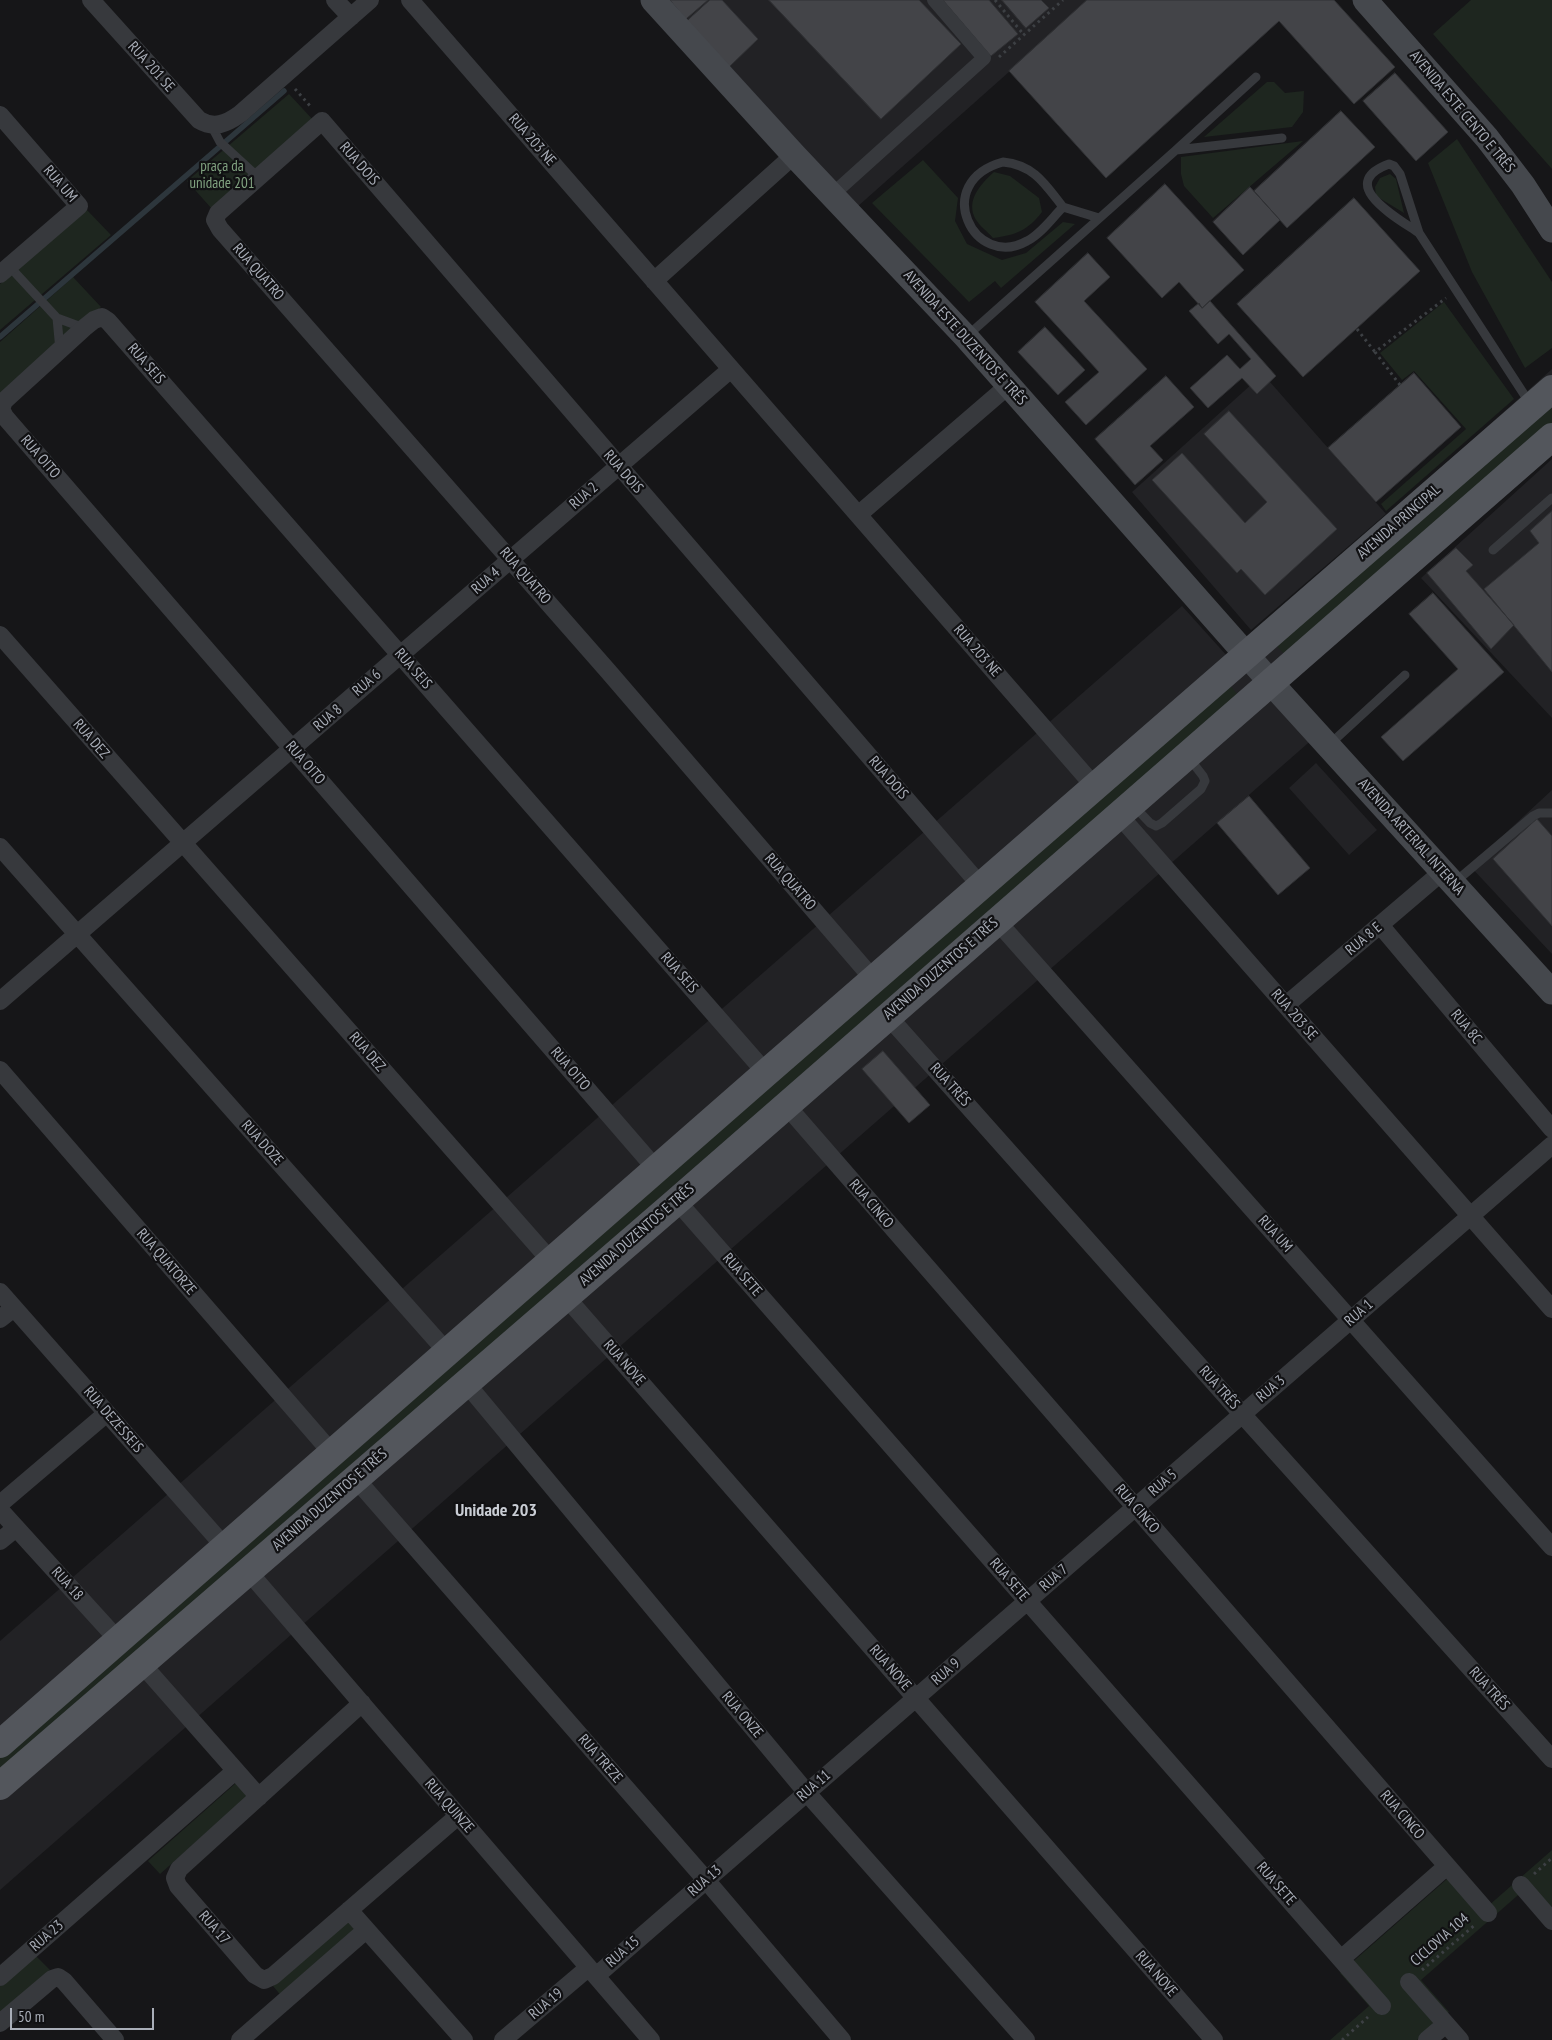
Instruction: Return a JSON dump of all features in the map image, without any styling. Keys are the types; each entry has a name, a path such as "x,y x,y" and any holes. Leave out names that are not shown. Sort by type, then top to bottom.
{"main road":[{"name":"AVENIDA ESTE DUZENTOS E TRÊS","path":"653,0 794,155 966,337 1270,682"},
{"name":"AVENIDA ESTE CENTO E TRÊS","path":"1365,0 1487,138 1523,186 1552,230"},
{"name":"AVENIDA PRINCIPAL","path":"1247,655 1542,398"},
{"path":"1270,682 1552,437"},
{"path":"0,1744 656,1169 1247,655"},
{"name":"AVENIDA ARTERIAL INTERNA","path":"1270,682 1552,992"},
{"name":"AVENIDA DUZENTOS E TRÊS","path":"0,1786 677,1201 1270,682"}],"street":[{"name":"RUA 201 SE","path":"91,0 199,120 216,131"},
{"path":"335,0 351,17"},
{"path":"216,131 240,114 370,0"},
{"name":"RUA 203 NE","path":"410,0 1095,787"},
{"path":"832,195 984,58 934,0"},
{"name":"RUA UM","path":"0,115 79,206 4,270"},
{"path":"258,177 322,121"},
{"name":"RUA DOIS","path":"322,121 618,467 981,886"},
{"path":"654,281 794,155"},
{"name":"RUA QUATRO","path":"258,177 218,213 215,220 220,229 511,560 874,980"},
{"name":"RUA SEIS","path":"55,355 94,320 102,318 108,321 766,1073"},
{"name":"RUA OITO","path":"55,355 4,401 1,409 5,417 656,1169"},
{"name":"RUA 2","path":"561,516 731,369"},
{"path":"858,515 1009,385"},
{"name":"RUA 4","path":"456,607 561,516"},
{"name":"RUA 6","path":"348,700 456,607"},
{"name":"RUA DEZ","path":"0,635 551,1261"},
{"name":"RUA 8","path":"183,843 348,700"},
{"name":"RUA 203 SE","path":"1125,809 1286,1005 1552,1309"},
{"path":"0,1001 183,843"},
{"name":"RUA DOZE","path":"0,847 447,1352"},
{"name":"RUA 8 E","path":"1286,1005 1380,925 1448,878"},
{"name":"RUA UM","path":"997,921 1552,1547"},
{"name":"RUA 8C","path":"1380,925 1552,1129"},
{"name":"RUA TRÊS","path":"888,1016 1552,1759"},
{"name":"RUA QUATORZE","path":"0,1070 332,1453"},
{"name":"RUA CINCO","path":"786,1105 1488,1913"},
{"path":"1471,1216 1552,1145"},
{"name":"RUA SETE","path":"677,1201 1382,2006"},
{"name":"RUA 1","path":"1302,1362 1471,1216"},
{"name":"RUA DEZESSEIS","path":"0,1292 225,1547"},
{"name":"RUA NOVE","path":"566,1296 1214,2040"},
{"path":"0,1319 14,1308"},
{"name":"RUA 3","path":"1195,1455 1302,1362"},
{"name":"RUA ONZE","path":"466,1383 807,1793 1026,2040"},
{"path":"0,1504 107,1413"},
{"name":"RUA 5","path":"1085,1551 1195,1455"},
{"name":"RUA TREZE","path":"356,1479 706,1880 842,2040"},
{"name":"RUA 18","path":"0,1510 118,1640"},
{"path":"0,1541 16,1528"},
{"name":"RUA 7","path":"977,1644 1085,1551"},
{"name":"RUA QUINZE","path":"248,1571 651,2040"},
{"name":"RUA 9","path":"868,1739 977,1644"},
{"path":"141,1664 259,1796"},
{"name":"RUA 17","path":"362,1703 179,1869 175,1878 178,1886 255,1975 264,1980 273,1976 458,1816"},
{"name":"RUA 11","path":"760,1833 868,1739"},
{"name":"RUA 23","path":"0,1977 236,1772"},
{"name":"RUA 13","path":"650,1928 760,1833"},
{"path":"1341,1959 1447,1866"},
{"path":"1521,1885 1552,1921"},
{"path":"349,1910 461,2039"},
{"name":"RUA 15","path":"592,1972 650,1928"},
{"path":"240,2040 366,1930"},
{"name":"RUA 19","path":"503,2040 592,1972"},
{"path":"0,2023 52,1979 58,1977 64,1980 114,2040"},
{"path":"1409,1982 1460,2040"},
{"path":"1427,2040 1446,2024"}],"lane":[{"path":"966,337 1256,77"},
{"path":"216,131 231,153 258,177"},
{"path":"1176,150 1282,138"},
{"path":"1064,207 1028,241 1016,246 1003,247 990,244 979,237 970,227 964,200 968,186 977,174 989,166 1003,162 1018,164 1031,170 1064,207 1099,218"},
{"path":"1419,233 1376,203 1369,194 1367,184 1369,177 1382,166 1389,164 1394,166 1400,174 1419,233 1457,291 1542,398"},
{"path":"4,270 30,288 58,318 84,328"},
{"path":"55,355 58,318"},
{"path":"1493,550 1552,498"},
{"path":"1328,746 1405,674"},
{"path":"1125,809 1156,826 1201,789 1205,782 1203,776 1186,755"},
{"path":"1448,878 1532,816 1539,813 1552,814"}],"path":[{"path":"995,0 1024,35"},
{"path":"984,58 999,57 1060,1"},
{"path":"284,76 322,121"},
{"path":"1376,352 1457,291"},
{"path":"1356,328 1400,385"},
{"path":"1521,1885 1552,1858"},
{"name":"CICLOVIA 104","path":"1409,1982 1488,1913"},
{"path":"1342,2040 1382,2006"}],"shaded area":[{"path":"670,0 1090,0 857,207"},
{"path":"1552,369 1552,452 1281,682 1323,730 0,1890 0,1641 1182,606 1228,657"},
{"path":"1263,374 1386,514 1251,630 1132,492"},
{"path":"1552,459 1552,718 1421,578"},
{"path":"1316,763 1377,830 1349,855 1289,788"},
{"path":"1552,790 1552,954 1470,866"}],"green space":[{"path":"1471,0 1552,0 1552,169 1433,34"},
{"path":"1267,82 1274,82 1285,93 1304,91 1303,112 1292,127 1204,137"},
{"name":"praça da unidade 201","path":"289,94 314,121 212,209 187,181"},
{"path":"1457,139 1552,282 1552,348 1525,368 1472,272 1428,163"},
{"path":"1303,141 1213,218 1184,186 1181,174 1181,157"},
{"path":"923,160 958,198 955,221 967,244 1002,260 1026,253 1063,222 1075,224 1001,288 995,281 969,302 872,203"},
{"path":"994,172 1010,176 1039,198 1042,212 1026,228 993,238 977,222 972,209 972,203 977,191"},
{"path":"1390,174 1396,179 1404,213 1376,196 1375,187 1380,178"},
{"path":"87,210 111,235 0,330 0,284"},
{"path":"73,277 101,307 0,396 0,342"},
{"path":"1444,302 1514,399 1386,511 1381,504 1466,429 1414,371 1402,380 1380,353"},
{"path":"1552,407 1552,424 1285,655 1276,645"},
{"path":"1229,684 1238,695 0,1771 0,1754"},
{"path":"236,1783 248,1796 160,1874 148,1861"},
{"path":"1552,1850 1552,1918 1525,1889 1421,1980 1449,2012 1417,2040 1330,2040 1369,2006 1340,1973 1455,1872 1487,1907"},
{"path":"350,1917 361,1929 283,1998 273,1986"},
{"path":"35,1955 50,1970 0,2013 0,1986"}],"building":[{"path":"670,0 708,0 686,19"},
{"path":"710,0 722,0 758,39 729,67 687,21"},
{"path":"769,0 919,0 961,44 881,119"},
{"path":"943,0 989,0 1018,34 991,56"},
{"path":"1002,0 1041,0 1049,8 1026,28"},
{"path":"1087,0 1334,0 1395,67 1354,104 1279,21 1106,178 1009,71"},
{"path":"1395,73 1448,132 1416,161 1363,101"},
{"path":"1341,111 1375,147 1287,228 1254,191"},
{"path":"1165,184 1244,270 1202,308 1179,282 1162,298 1107,238"},
{"path":"1250,187 1280,220 1243,255 1213,222"},
{"path":"1354,198 1420,271 1303,377 1237,304"},
{"path":"1088,253 1110,277 1084,301 1147,369 1086,425 1065,402 1099,372 1035,302"},
{"path":"1210,301 1276,376 1257,394 1242,378 1208,408 1190,388 1227,355 1240,369 1251,359 1229,334 1218,344 1189,311 1199,303 1202,308"},
{"path":"1045,327 1085,370 1058,395 1018,352"},
{"path":"1414,373 1461,427 1376,502 1328,448"},
{"path":"1166,376 1194,407 1150,446 1163,460 1135,485 1095,439"},
{"path":"1229,411 1337,529 1265,595 1241,569 1237,573 1152,480 1182,453 1245,523 1267,502 1204,434"},
{"path":"1552,511 1552,672 1484,589 1539,543 1530,531"},
{"path":"1456,548 1473,565 1466,571 1514,625 1491,649 1427,573"},
{"path":"1433,593 1504,672 1403,761 1381,737 1458,669 1409,614"},
{"path":"1249,796 1310,868 1278,895 1217,823"},
{"path":"1537,819 1552,836 1552,926 1493,859"},
{"path":"883,1051 930,1105 909,1123 862,1069"}],"waterway":[{"path":"0,337 284,91"}],"district":[{"name":"Unidade 203","path":"496,1511"}]}
